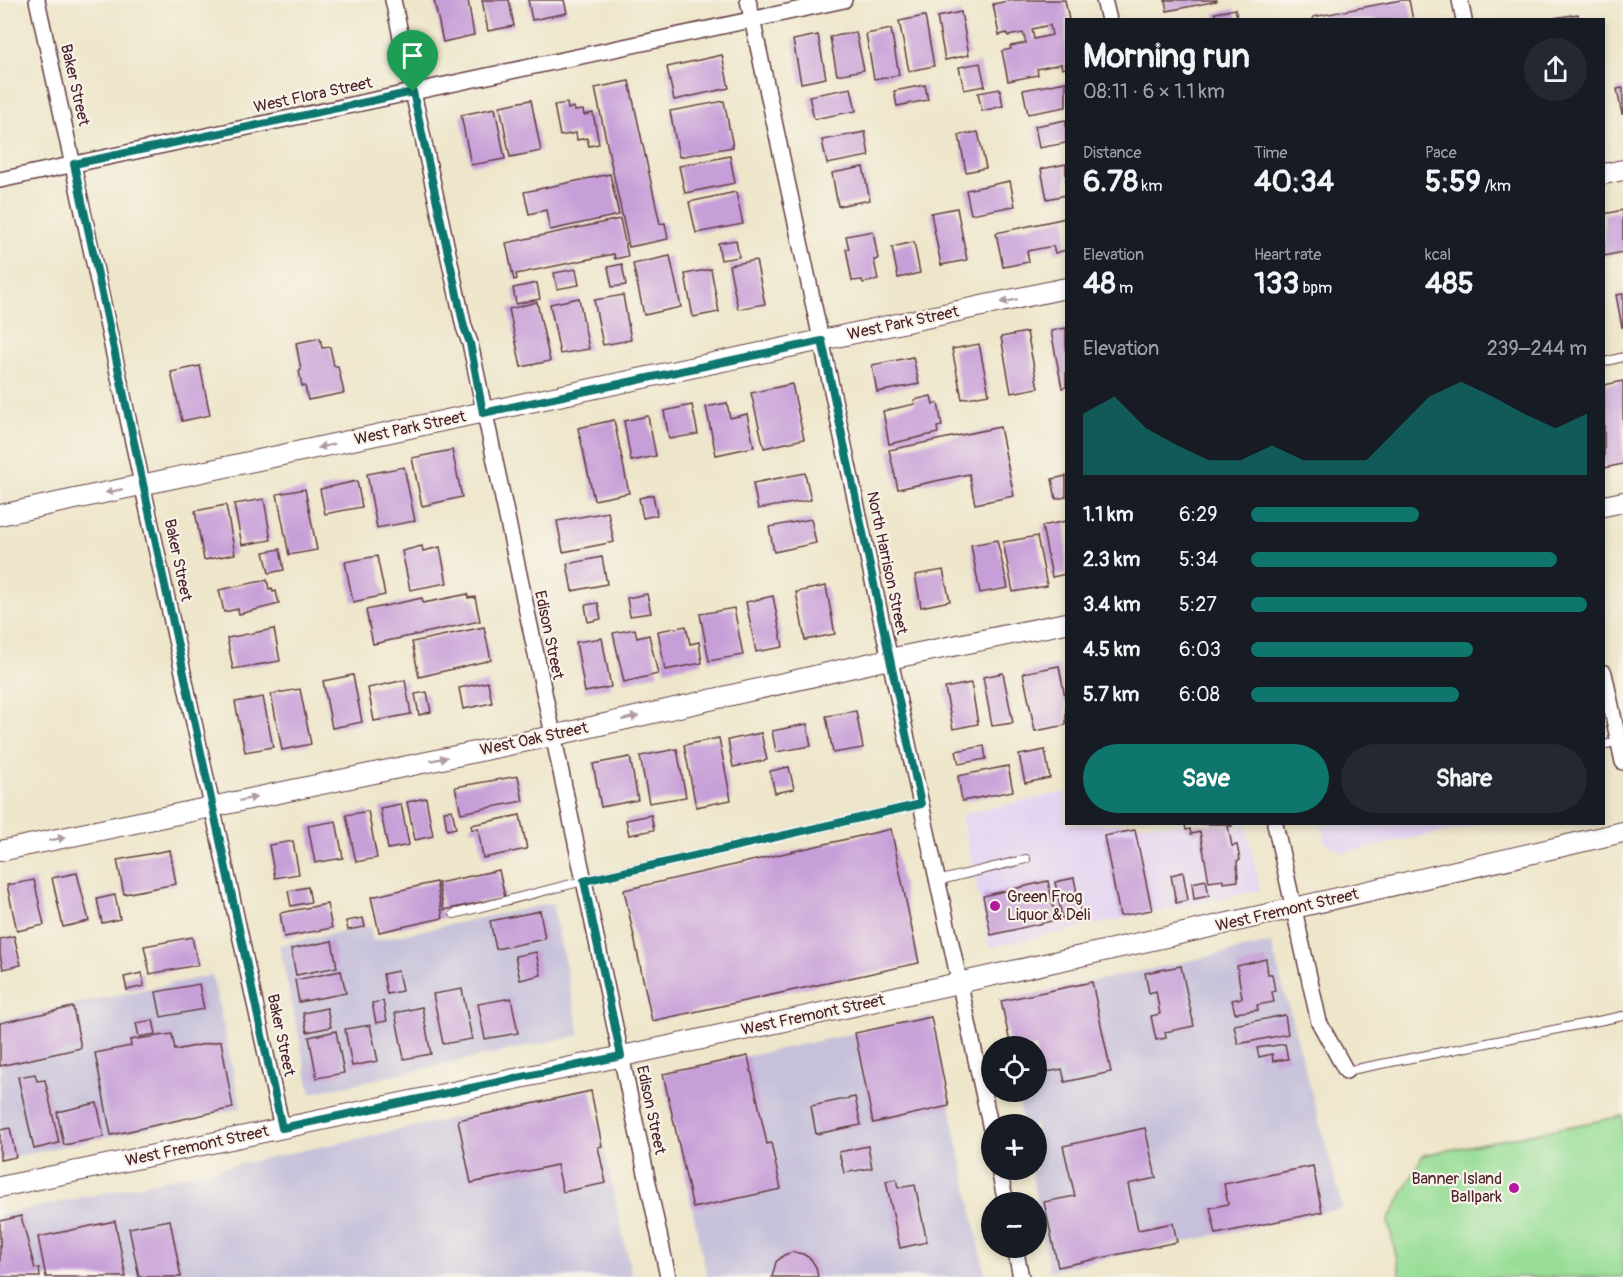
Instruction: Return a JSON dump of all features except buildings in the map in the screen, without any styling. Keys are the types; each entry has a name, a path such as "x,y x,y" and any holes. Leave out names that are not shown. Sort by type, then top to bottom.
{"street":[{"name":"Baker Street","path":"37,0 282,1128"},
{"name":"Edison Street","path":"393,0 464,327 470,343 668,1277"},
{"name":"North Harrison Street","path":"748,0 988,1114"},
{"name":"West Flora Street","path":"0,180 844,0"},
{"path":"1104,0 1108,18"},
{"path":"1460,0 1464,18"},
{"path":"1605,174 1623,170"},
{"name":"West Park Street","path":"0,515 1065,288"},
{"path":"1605,506 1623,502"},
{"name":"West Oak Street","path":"0,851 552,736 889,659 1065,623"},
{"path":"1605,679 1615,738 1623,762"},
{"path":"1275,825 1319,1022 1346,1071"},
{"name":"West Fremont Street","path":"0,1187 960,983 1295,909 1623,832"},
{"path":"1017,1258 1021,1277"}],"lane":[{"path":"1605,362 1623,357"},
{"path":"454,914 584,881 921,804"},
{"path":"938,880 1026,859"},
{"path":"1346,1071 1623,1016"}],"shaded area":[{"path":"1065,792 1065,825 1246,825 1260,890 990,947 961,814"},
{"path":"1321,825 1476,825 1342,853 1325,842"},
{"path":"552,903 580,1035 311,1093 279,945 370,926 373,941"},
{"path":"1271,943 1343,1208 1049,1271 1047,1258 1047,1192 1035,1192 1033,1180 1047,1180 1047,1114 1021,1114 1019,1102 1047,1102 1047,1036 1007,1036 1001,1001"},
{"path":"212,975 241,1108 0,1160 0,1020"},
{"path":"931,1017 986,1277 707,1277 663,1074"},
{"path":"591,1089 632,1277 0,1277 0,1215"}],"green space":[{"name":"Banner Island Ballpark","path":"1623,1116 1623,1277 1401,1277 1388,1221 1423,1155"}],"place":[{"name":"Green Frog Liquor & Deli","path":"995,906"},
{"name":"Banner Island Ballpark","path":"1514,1188"}],"route":[{"path":"413,92 464,327 470,343 483,413 822,341 921,804 584,881 621,1056 282,1128 74,164 413,92"}]}
